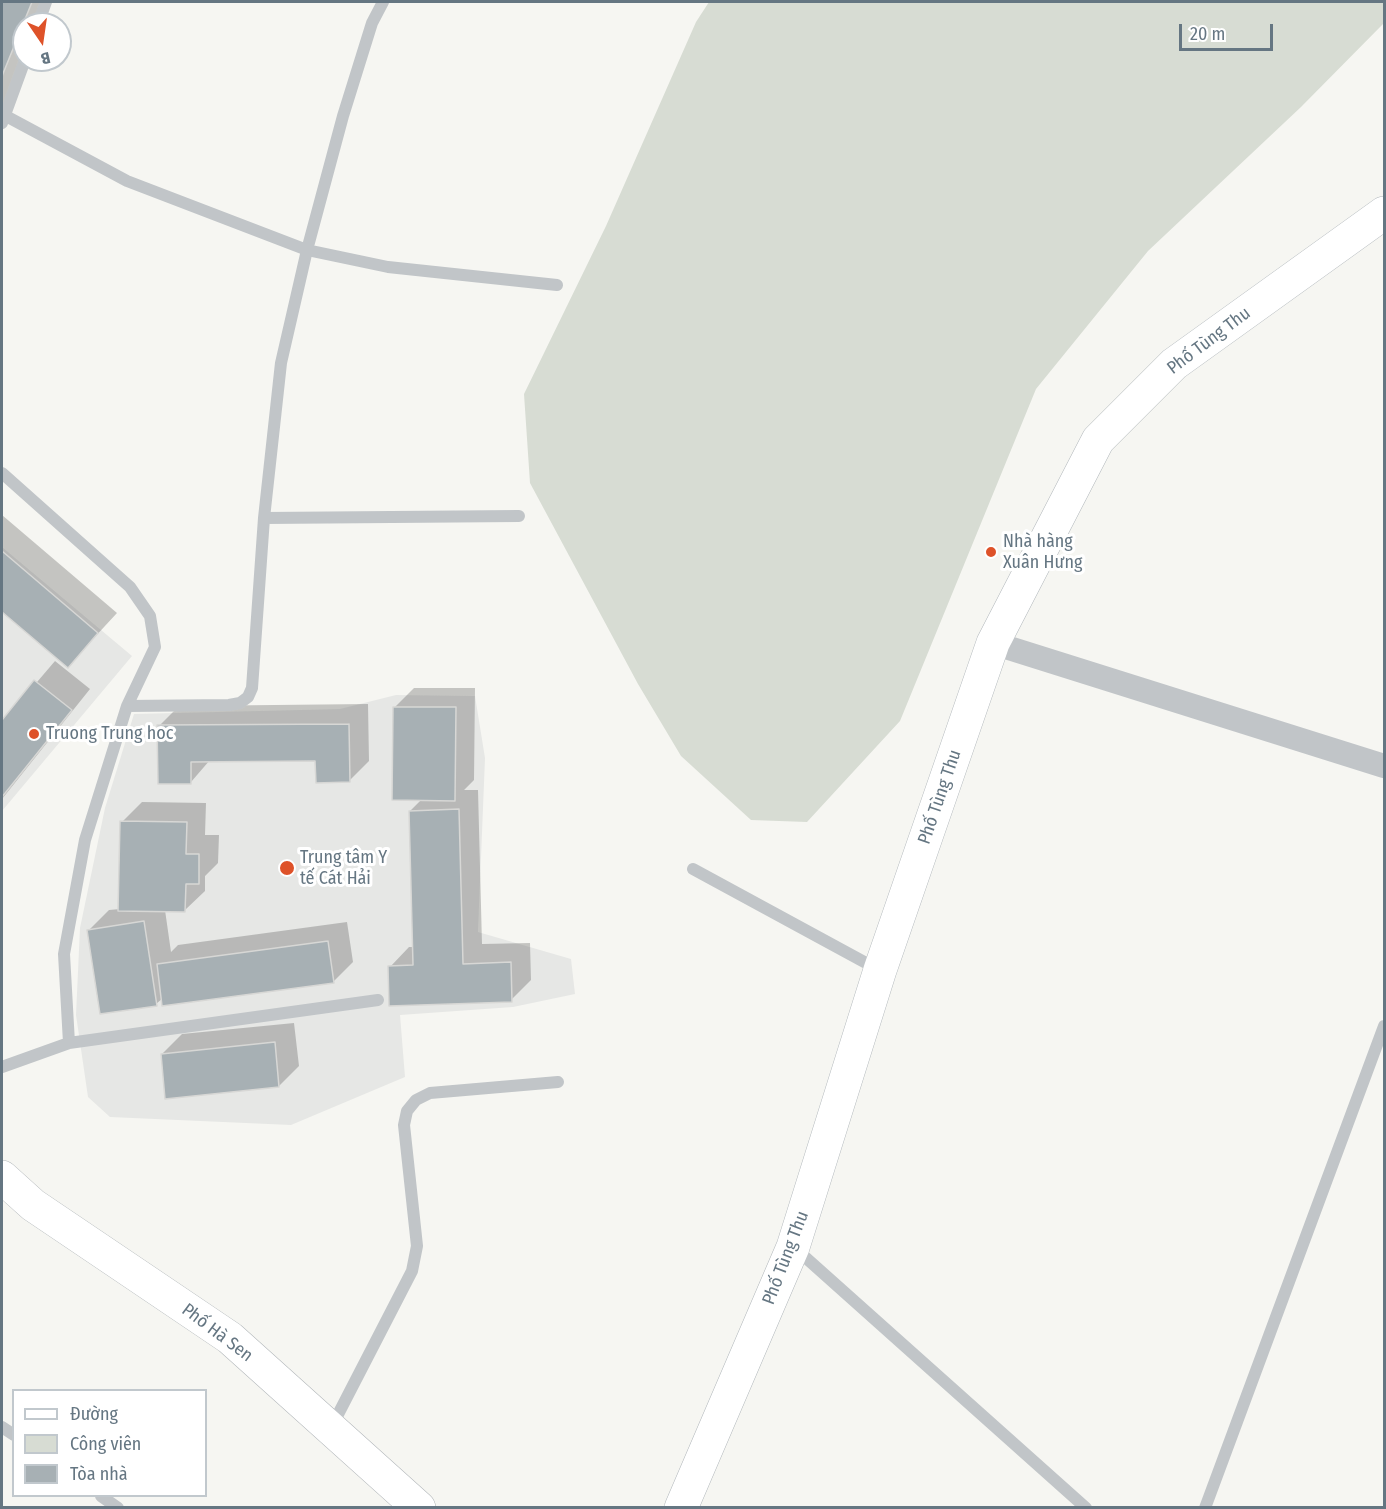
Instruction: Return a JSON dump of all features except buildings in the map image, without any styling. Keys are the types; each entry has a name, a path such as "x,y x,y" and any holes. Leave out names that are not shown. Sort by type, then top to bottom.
{"main road":[{"name":"Phố Tùng Thu","path":"686,1506 793,1247 880,970 993,643 1098,440 1174,364 1384,213"},
{"name":"Phố Hà Sen","path":"2,1177 33,1205 230,1338 419,1508"}],"street":[{"path":"993,643 1384,766"}],"lane":[{"path":"127,706 228,705 240,703 248,697 252,688 264,518 281,363 307,250 362,54 372,24 383,2"},
{"path":"20,72 3,119 127,181 307,250 388,267 557,285"},
{"path":"2,472 130,587 150,616 155,647 127,706 85,840 64,954 69,1043"},
{"path":"264,518 519,516"},
{"path":"693,869 880,970"},
{"path":"2,1067 69,1043 378,1000"},
{"path":"1205,1508 1384,1026"},
{"path":"330,1429 412,1271 417,1246 404,1125 407,1111 416,1100 430,1093 558,1082"},
{"path":"793,1247 1086,1508"},
{"path":"102,1497 118,1508"}],"shaded area":[{"name":"Truong Trung hoc","path":"2,547 132,656 2,811"},
{"name":"Trung tâm Y tế Cát Hải","path":"396,695 475,696 485,758 478,932 571,959 575,994 513,1007 400,1015 405,1077 291,1125 110,1117 88,1097 76,1015 80,928 105,808 134,714 340,709"}],"green space":[{"path":"709,2 1384,2 1384,23 1301,107 1148,251 1036,389 900,721 807,822 751,820 681,756 638,684 530,483 524,394 606,226 696,22"}],"place":[{"name":"Nhà hàng Xuân Hưng","path":"991,552"},
{"name":"Truong Trung hoc","path":"34,734"},
{"name":"Trung tâm Y tế Cát Hải","path":"287,868"}]}
